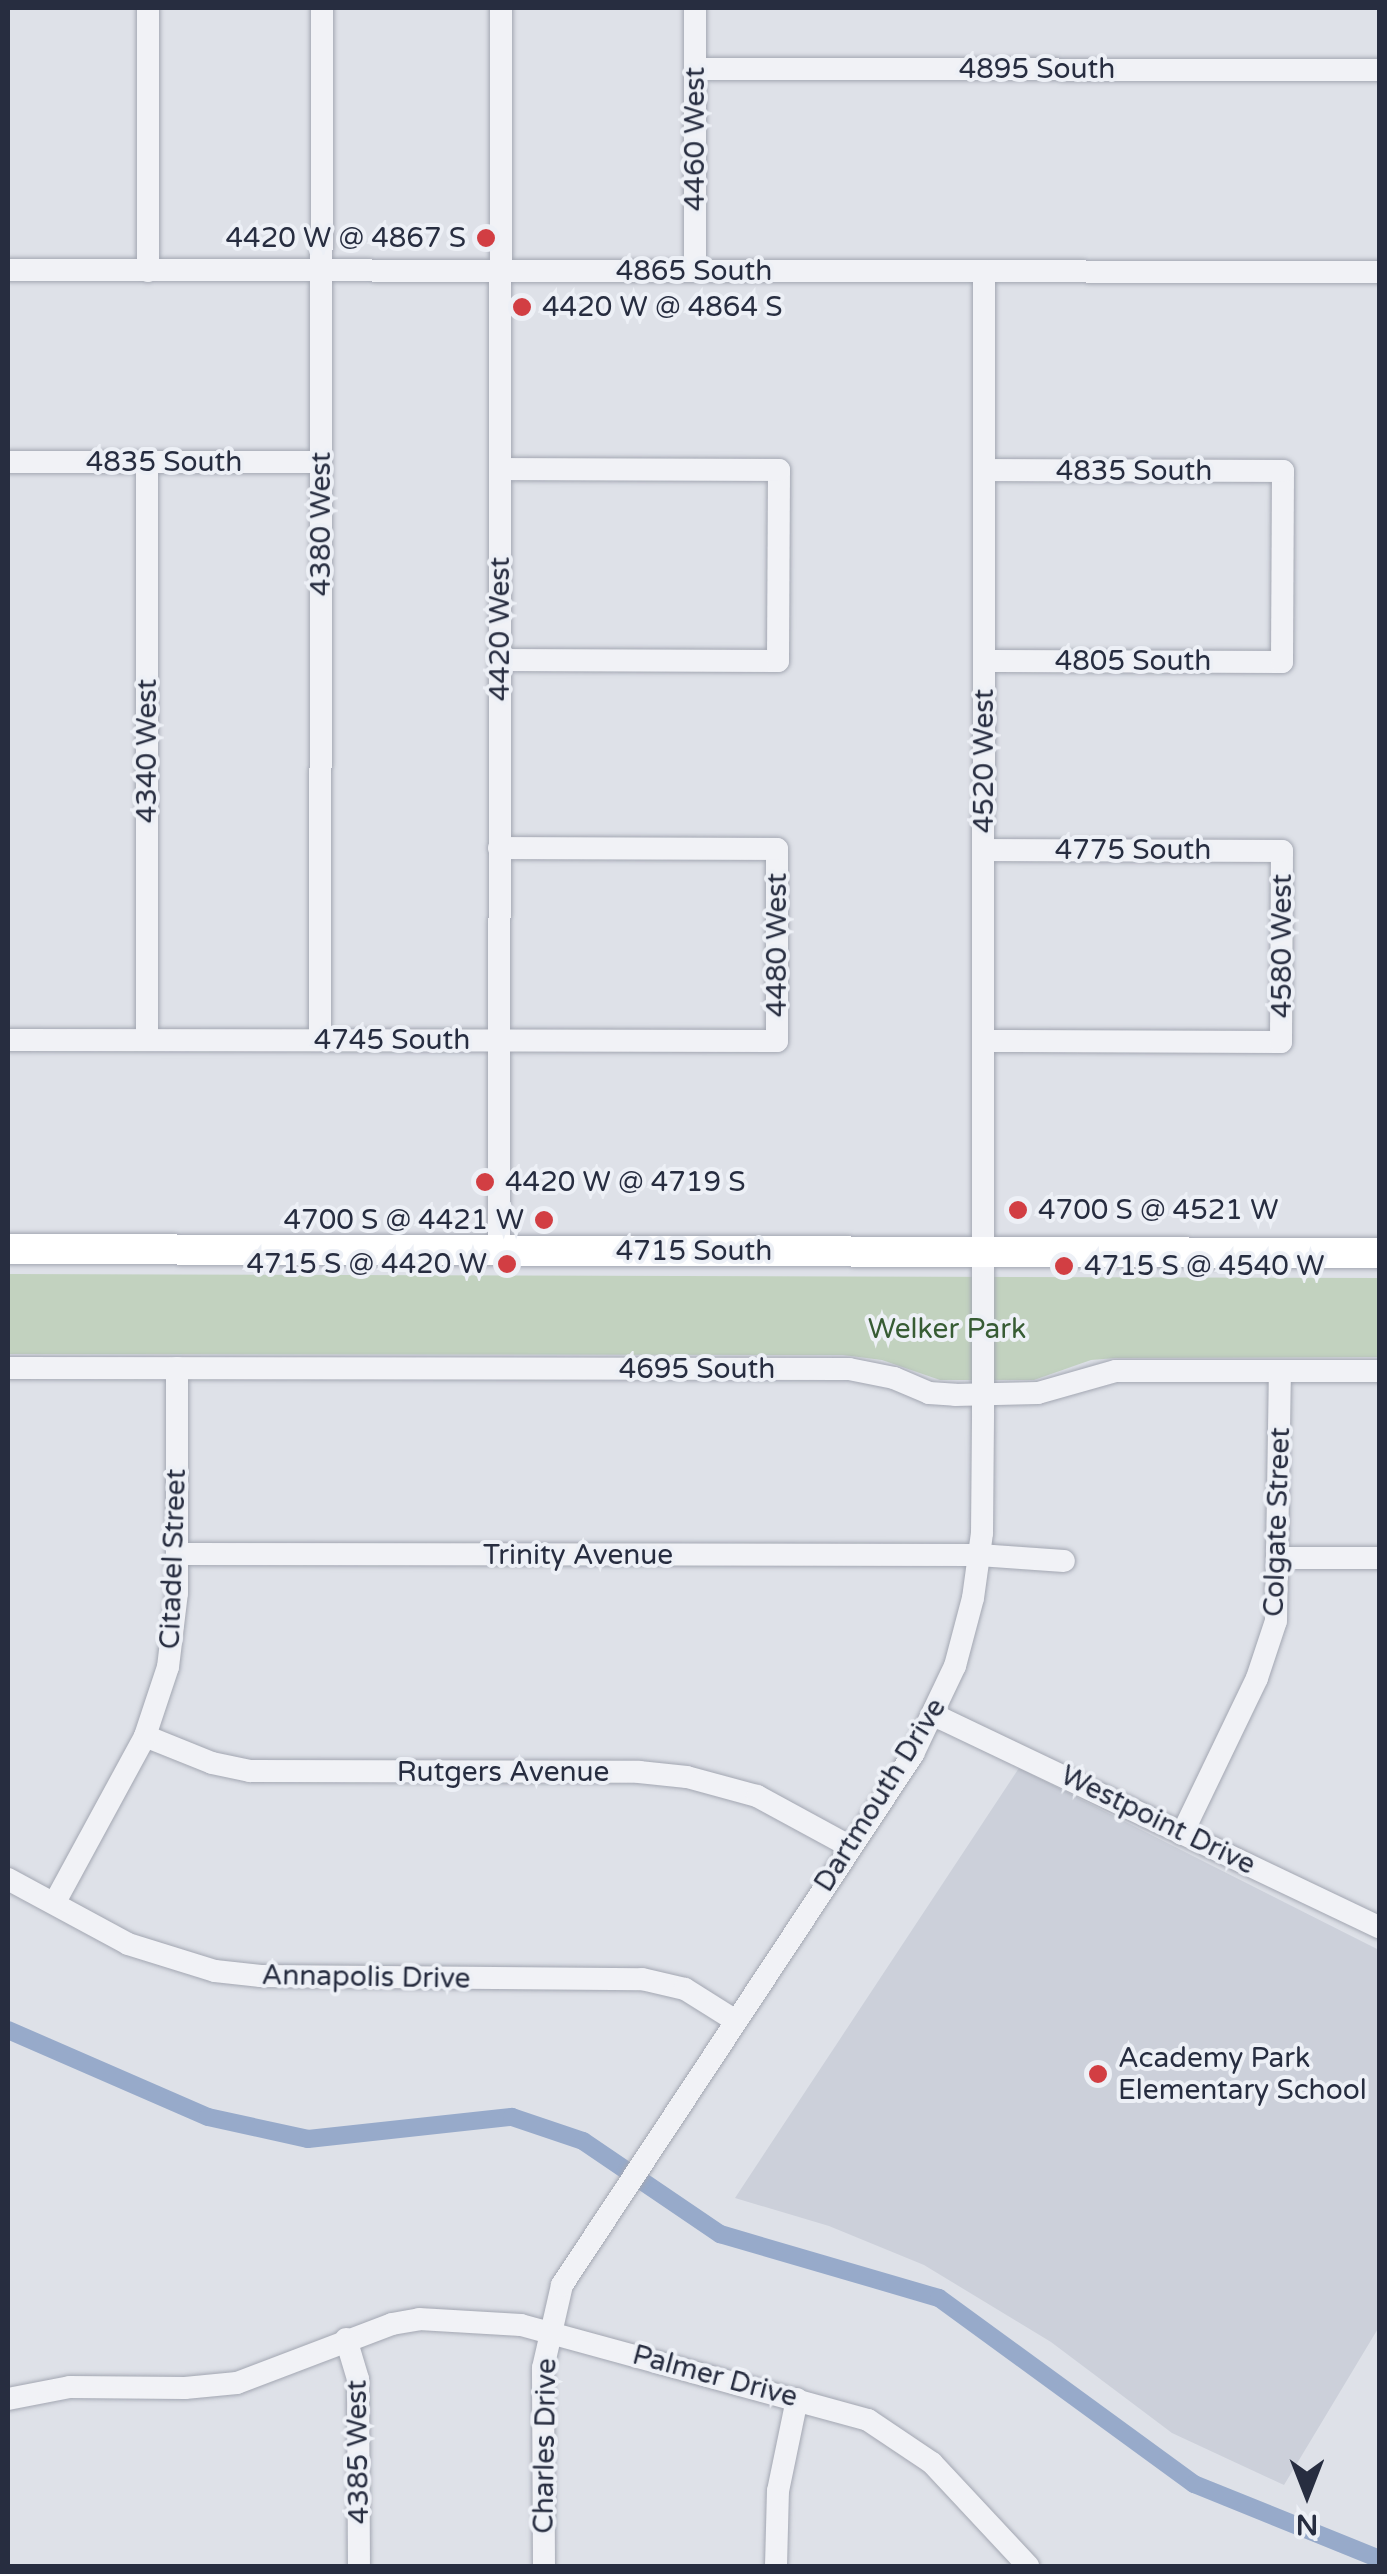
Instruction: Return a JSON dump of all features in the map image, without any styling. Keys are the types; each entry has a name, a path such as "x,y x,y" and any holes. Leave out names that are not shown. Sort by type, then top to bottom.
{"main road":[{"name":"4715 South","path":"8,1249 1380,1253"}],"street":[{"path":"148,8 148,270"},
{"name":"4380 West","path":"320,1040 322,8"},
{"name":"4420 West","path":"500,1250 501,8"},
{"name":"4460 West","path":"695,8 695,270"},
{"name":"4895 South","path":"695,69 1380,70"},
{"name":"4865 South","path":"8,270 1380,272"},
{"name":"4520 West","path":"984,270 984,1252"},
{"name":"4835 South","path":"8,462 321,462"},
{"name":"4340 West","path":"146,1040 148,462"},
{"path":"500,469 779,470 778,661 500,660"},
{"name":"4835 South","path":"984,470 1283,471 1282,662"},
{"name":"4805 South","path":"984,661 1282,662"},
{"name":"4480 West","path":"499,848 777,849 777,1040"},
{"name":"4775 South","path":"984,850 1282,850"},
{"name":"4580 West","path":"984,1041 1281,1042 1282,850"},
{"name":"4745 South","path":"8,1040 777,1040"},
{"name":"Dartmouth Drive","path":"631,2178 851,1848 934,1714 969,1619 979,1556 984,1252"},
{"name":"4695 South","path":"8,1368 849,1369 884,1374 928,1393 983,1394 1038,1393 1116,1372 1380,1372"},
{"name":"Citadel Street","path":"55,1902 146,1736 170,1655 177,1554 177,1368"},
{"name":"Colgate Street","path":"1182,1834 1268,1652 1276,1621 1280,1372"},
{"name":"Trinity Avenue","path":"177,1554 979,1556 1064,1560"},
{"path":"1280,1558 1380,1558"},
{"name":"Westpoint Drive","path":"934,1714 1380,1928"},
{"name":"Rutgers Avenue","path":"146,1736 212,1763 250,1772 639,1772 686,1777 768,1800 851,1848"},
{"name":"Annapolis Drive","path":"8,1879 128,1944 215,1971 261,1976 642,1979 685,1989 736,2021"},
{"name":"Charles Drive","path":"544,2566 543,2368 548,2331 570,2270 631,2178"},
{"name":"Palmer Drive","path":"8,2399 70,2388 203,2388 236,2382 346,2339 420,2320 490,2321 548,2331 868,2420 932,2463 1028,2566"},
{"name":"4385 West","path":"346,2339 358,2372 359,2566"},
{"path":"776,2566 778,2491 798,2399"}],"shaded area":[{"name":"Academy Park Elementary School","path":"1019,1768 1379,1950 1379,2327 1284,2485 1172,2433 1051,2342 924,2265 829,2226 735,2198"}],"green space":[{"name":"Welker Park","path":"8,1274 1379,1278 1379,1357 1116,1358 1091,1360 1034,1380 940,1380 882,1360 843,1355 8,1354"}],"waterway":[{"path":"8,2030 208,2117 308,2139 512,2117 583,2141 720,2234 939,2298 1194,2484 1380,2559"}],"place":[{"name":"4420 W @ 4867 S","path":"486,238"},
{"name":"4420 W @ 4864 S","path":"522,307"},
{"name":"4420 W @ 4719 S","path":"485,1182"},
{"name":"4700 S @ 4521 W","path":"1018,1210"},
{"name":"4700 S @ 4421 W","path":"544,1220"},
{"name":"4715 S @ 4420 W","path":"507,1264"},
{"name":"4715 S @ 4540 W","path":"1064,1266"},
{"name":"Academy Park Elementary School","path":"1098,2074"}]}
